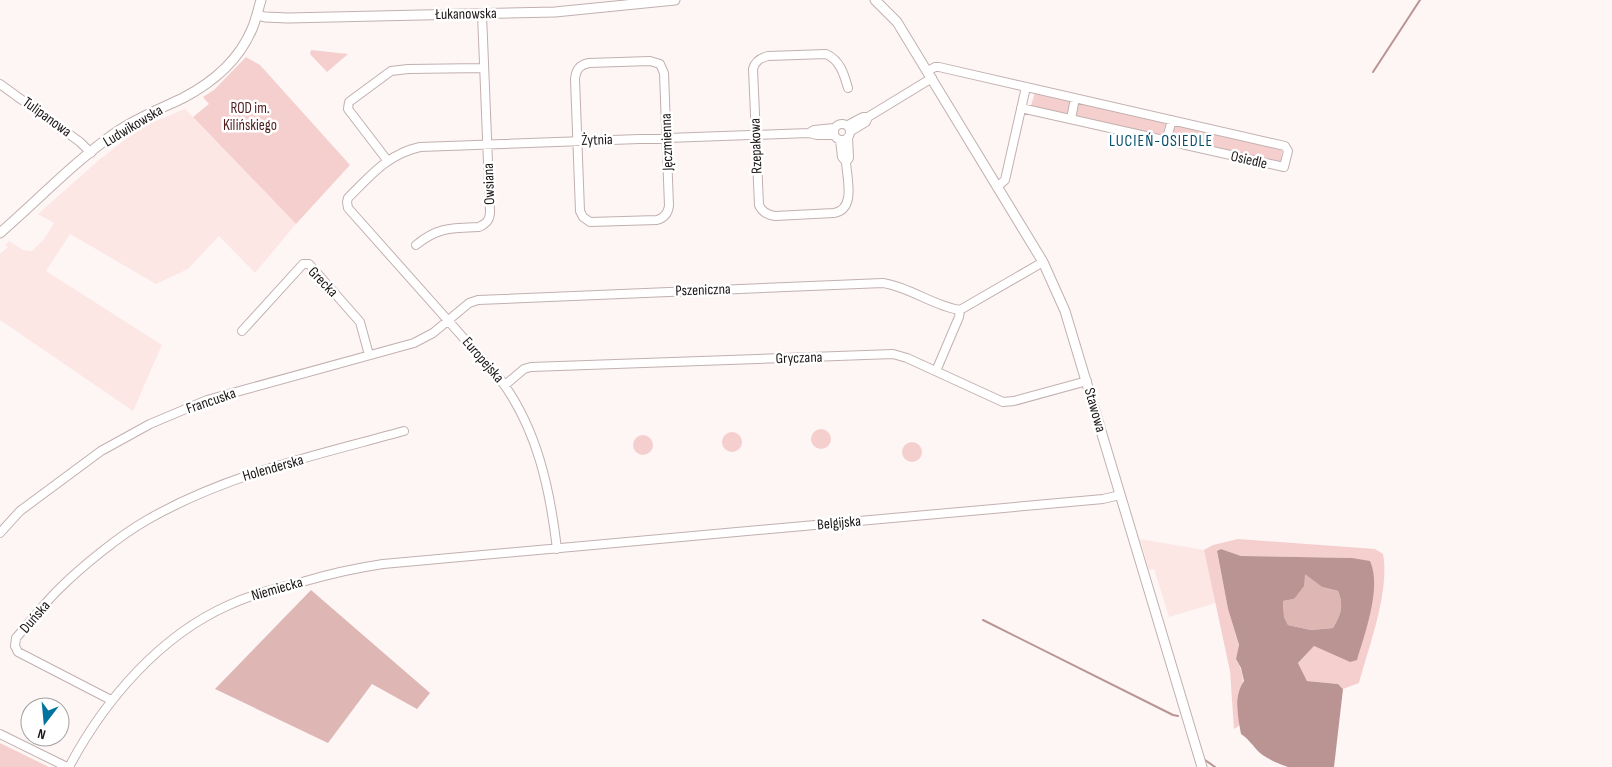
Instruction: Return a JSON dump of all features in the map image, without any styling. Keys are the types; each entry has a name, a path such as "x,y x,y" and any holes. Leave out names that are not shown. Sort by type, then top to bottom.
{"street":[{"name":"Ludwikowska","path":"0,233 115,134 139,118 184,97 218,75 241,48 252,28 262,0"},
{"name":"Łukanowska","path":"257,15 288,18 555,12 676,0"},
{"path":"875,0 897,22 930,75"},
{"name":"Owsiana","path":"416,245 430,234 441,230 479,227 487,222 490,212 482,14"},
{"name":"Rzepakowa","path":"843,133 842,158 846,162 848,203 842,210 834,214 771,216 763,212 759,205 753,69 755,63 763,57 826,54 838,63 844,73 848,88"},
{"name":"Jęczmienna","path":"650,61 660,64 664,73 668,212 657,220 593,223 587,221 581,214 577,141 575,76 579,67 588,63 650,61"},
{"name":"Osiedle","path":"930,75 931,68 940,67 1285,146 1288,151 1284,167 1021,108"},
{"path":"388,160 348,109 348,104 351,100 391,71 484,68"},
{"name":"Żytnia","path":"347,205 346,202 350,196 388,160 402,152 420,147 809,132 814,130 843,133 866,122 868,117 930,75"},
{"name":"Stawowa","path":"930,75 1043,262 1065,311 1202,767"},
{"name":"Tulipanowa","path":"0,84 80,142 91,153"},
{"path":"997,186 1004,180 1026,87"},
{"path":"1071,119 1075,98"},
{"path":"1166,141 1172,120"},
{"name":"Europejska","path":"347,205 504,385 518,408 531,436 545,476 557,548"},
{"path":"936,371 959,317 960,310 1043,262"},
{"name":"Grecka","path":"242,331 302,264 309,264 360,322 369,355"},
{"name":"Pszeniczna","path":"448,321 469,302 485,299 883,283 900,287 947,308 960,310"},
{"name":"Francuska","path":"0,533 20,511 101,451 150,424 207,400 421,340 448,321"},
{"name":"Gryczana","path":"504,385 524,369 531,367 883,355 899,355 1006,402 1087,381"},
{"name":"Holenderska","path":"147,520 189,498 241,477 404,431"},
{"name":"Belgijska","path":"557,548 1103,499 1120,495"},
{"name":"Duńska","path":"111,700 18,652 15,646 16,638 58,590 96,558 147,520"},
{"name":"Niemiecka","path":"68,767 111,700 133,675 180,635 227,605 253,595 358,568 557,548"},
{"path":"0,734 68,767"}],"shaded area":[{"path":"185,109 296,224 255,273 219,236 188,269 156,284 70,234 46,271 162,345 133,411 0,320 0,254 8,247 5,245 9,241 23,250 32,251 44,239 54,223 38,214 99,160 141,127"},
{"path":"1140,539 1204,550 1216,603 1169,617 1154,569 1149,570"},
{"path":"1221,549 1241,556 1352,558 1370,561 1374,584 1373,597 1368,624 1357,660 1350,662 1314,646 1298,663 1307,681 1338,684 1343,689 1334,767 1288,767 1263,755 1241,734 1237,700 1244,681 1241,668 1236,659 1239,645 1228,609 1217,551","holes":["1305,574 1322,587 1338,591 1340,596 1341,610 1333,628 1311,630 1288,625 1284,617 1283,601 1294,599 1304,586"]},
{"path":"1305,573 1322,587 1338,591 1341,610 1333,628 1311,630 1288,625 1284,617 1283,601 1294,599"},
{"path":"311,590 430,693 417,709 372,684 328,743 215,689"}],"green space":[{"path":"311,50 348,54 327,72 310,54"},
{"name":"ROD im. Kilińskiego","path":"246,57 260,65 350,165 296,224 193,117 209,104 203,97 214,90"},
{"path":"1035,92 1053,95 1054,98 1070,101 1068,113 1033,109 1031,106"},
{"path":"1081,102 1117,109 1119,113 1130,115 1133,113 1151,117 1153,120 1166,123 1162,136 1142,134 1141,131 1096,123 1095,120 1084,118 1081,120 1076,116 1078,104"},
{"path":"1176,124 1211,131 1213,134 1224,137 1227,135 1258,141 1260,145 1271,147 1274,145 1282,149 1281,160 1278,163 1260,158 1257,160 1226,153 1223,149 1206,145 1202,147 1172,138 1173,127"},
{"path":"821,429 828,432 831,439 828,446 821,449 814,446 811,439 814,432"},
{"path":"732,432 739,435 742,442 739,449 732,452 725,449 722,442 725,435"},
{"path":"643,435 650,438 653,445 650,452 643,455 636,452 633,445 636,438"},
{"path":"912,442 919,445 922,452 919,459 912,462 905,459 902,452 905,445"},
{"path":"1238,539 1375,549 1383,554 1384,585 1359,683 1343,689 1338,684 1307,681 1298,663 1314,646 1350,662 1352,558 1241,556 1221,549 1217,552 1228,609 1239,646 1236,659 1243,679 1237,709 1240,725 1234,729 1230,671 1204,550 1213,545"},
{"path":"0,743 49,767 0,767"}],"waterway":[{"path":"1373,72 1420,0"},
{"path":"983,620 1178,716"},
{"path":"1205,760 1215,767"}],"district":[{"name":"LUCIEŃ-OSIEDLE","path":"1161,141"}]}
